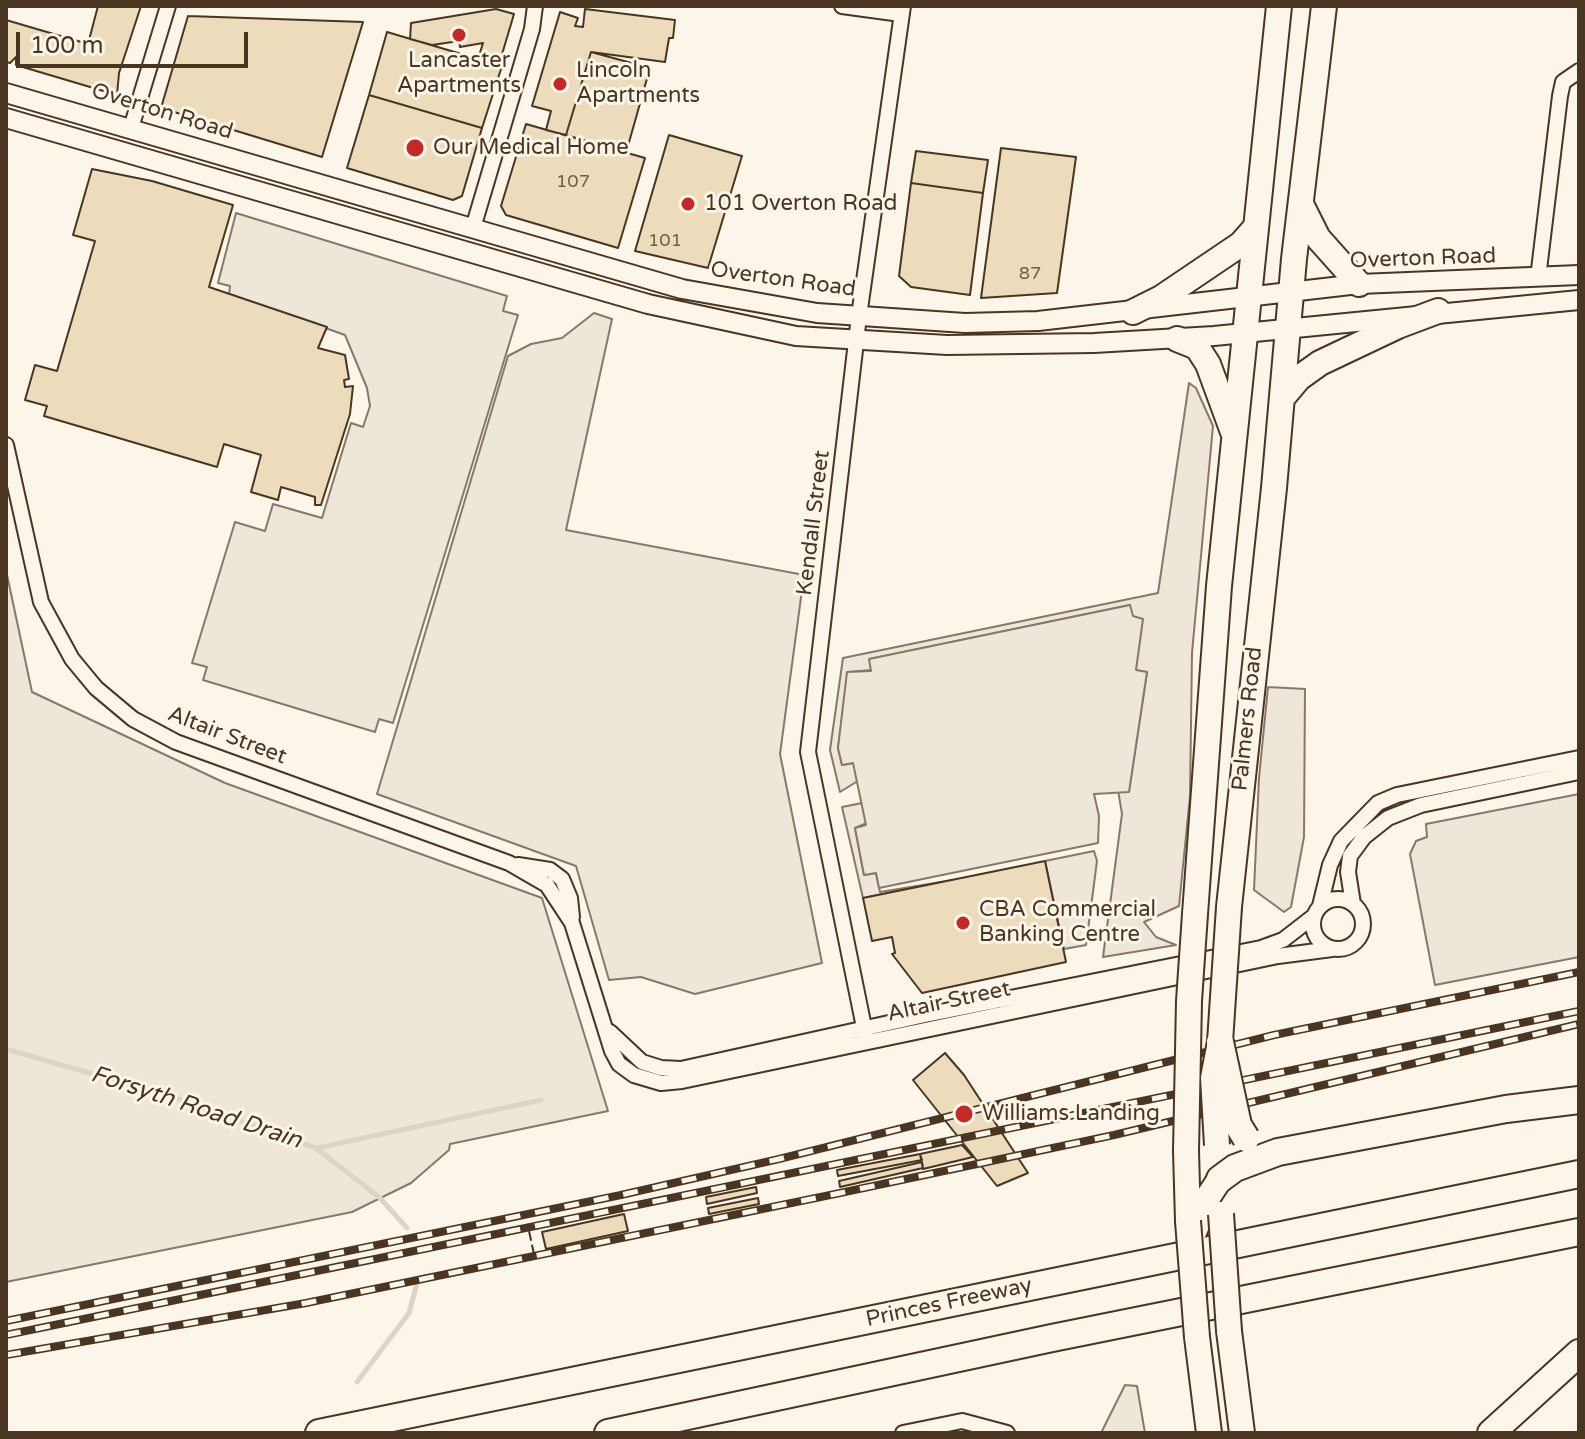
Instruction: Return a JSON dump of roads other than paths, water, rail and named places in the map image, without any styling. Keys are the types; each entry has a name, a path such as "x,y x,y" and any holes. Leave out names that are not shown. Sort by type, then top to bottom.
{"highway":[{"name":"Palmers Road","path":"1209,1433 1197,1337 1190,1242 1187,1063 1219,586 1279,6"},
{"name":"Palmers Road","path":"1242,1433 1229,1331 1213,1078 1220,1042 1229,907 1283,397 1291,292 1324,6"},
{"path":"1301,204 1318,238 1359,284"},
{"path":"1133,312 1161,298 1241,244 1256,227"},
{"path":"1283,397 1299,378 1320,363 1387,330 1438,311"},
{"path":"1177,339 1197,347 1208,364 1235,438"},
{"path":"1220,1042 1242,1133 1253,1144 1278,1152"},
{"path":"1190,1242 1220,1179 1235,1168 1278,1152 1393,1129 1579,1100"},
{"name":"Princes Freeway","path":"319,1433 1579,1174"},
{"path":"608,1433 1068,1335 1579,1232"},
{"path":"1491,1433 1579,1353"}],"street":[{"path":"131,128 168,6"},
{"path":"473,228 532,29 535,6"},
{"path":"842,6 902,10"},
{"name":"Kendall Street","path":"866,1036 808,752 859,316 902,10"},
{"path":"1538,278 1560,96 1563,82 1579,71"},
{"name":"Overton Road","path":"6,93 682,289 817,313 965,323 1133,312 1359,284 1572,276"},
{"path":"6,118 648,304 796,336 995,345 1177,339 1574,300 1572,276"},
{"name":"Altair Street","path":"6,445 32,566 48,617 72,659 117,707 146,728 176,742 509,863 547,885 572,923 619,1064 634,1075 661,1083 1261,948 1283,940 1317,911"},
{"path":"1576,773 1421,805 1388,818 1364,837 1350,856 1348,872 1353,904 1363,920 1361,936 1348,948 1332,949 1316,937 1317,911 1330,865 1341,841 1378,803 1397,795 1579,758"},
{"path":"1560,761 1576,773"},
{"path":"1554,779 1560,761"},
{"path":"1317,911 1336,899 1353,904"},
{"name":"Altair Street","path":"866,1036 1278,956 1332,949"},
{"path":"903,1433 962,1421 1007,1433"}],"waterway":[{"name":"Forsyth Road Drain","path":"6,1049 179,1099 316,1148 380,1198 407,1228"},
{"path":"317,1148 541,1100"},
{"name":"Forsyth Road Drain","path":"357,1382 409,1313 417,1283"}],"railway":[{"path":"6,1321 621,1195 779,1159 1274,1035 1579,972"},
{"path":"6,1335 1579,1011"},
{"path":"6,1355 306,1303 840,1193 1114,1135 1579,1024"}],"place":[{"name":"Lancaster Apartments","path":"459,35"},
{"name":"Lincoln Apartments","path":"560,84"},
{"name":"Our Medical Home","path":"415,148"},
{"name":"101 Overton Road","path":"688,204"},
{"name":"CBA Commercial Banking Centre","path":"963,923"},
{"name":"Williams Landing","path":"964,1114"}]}
